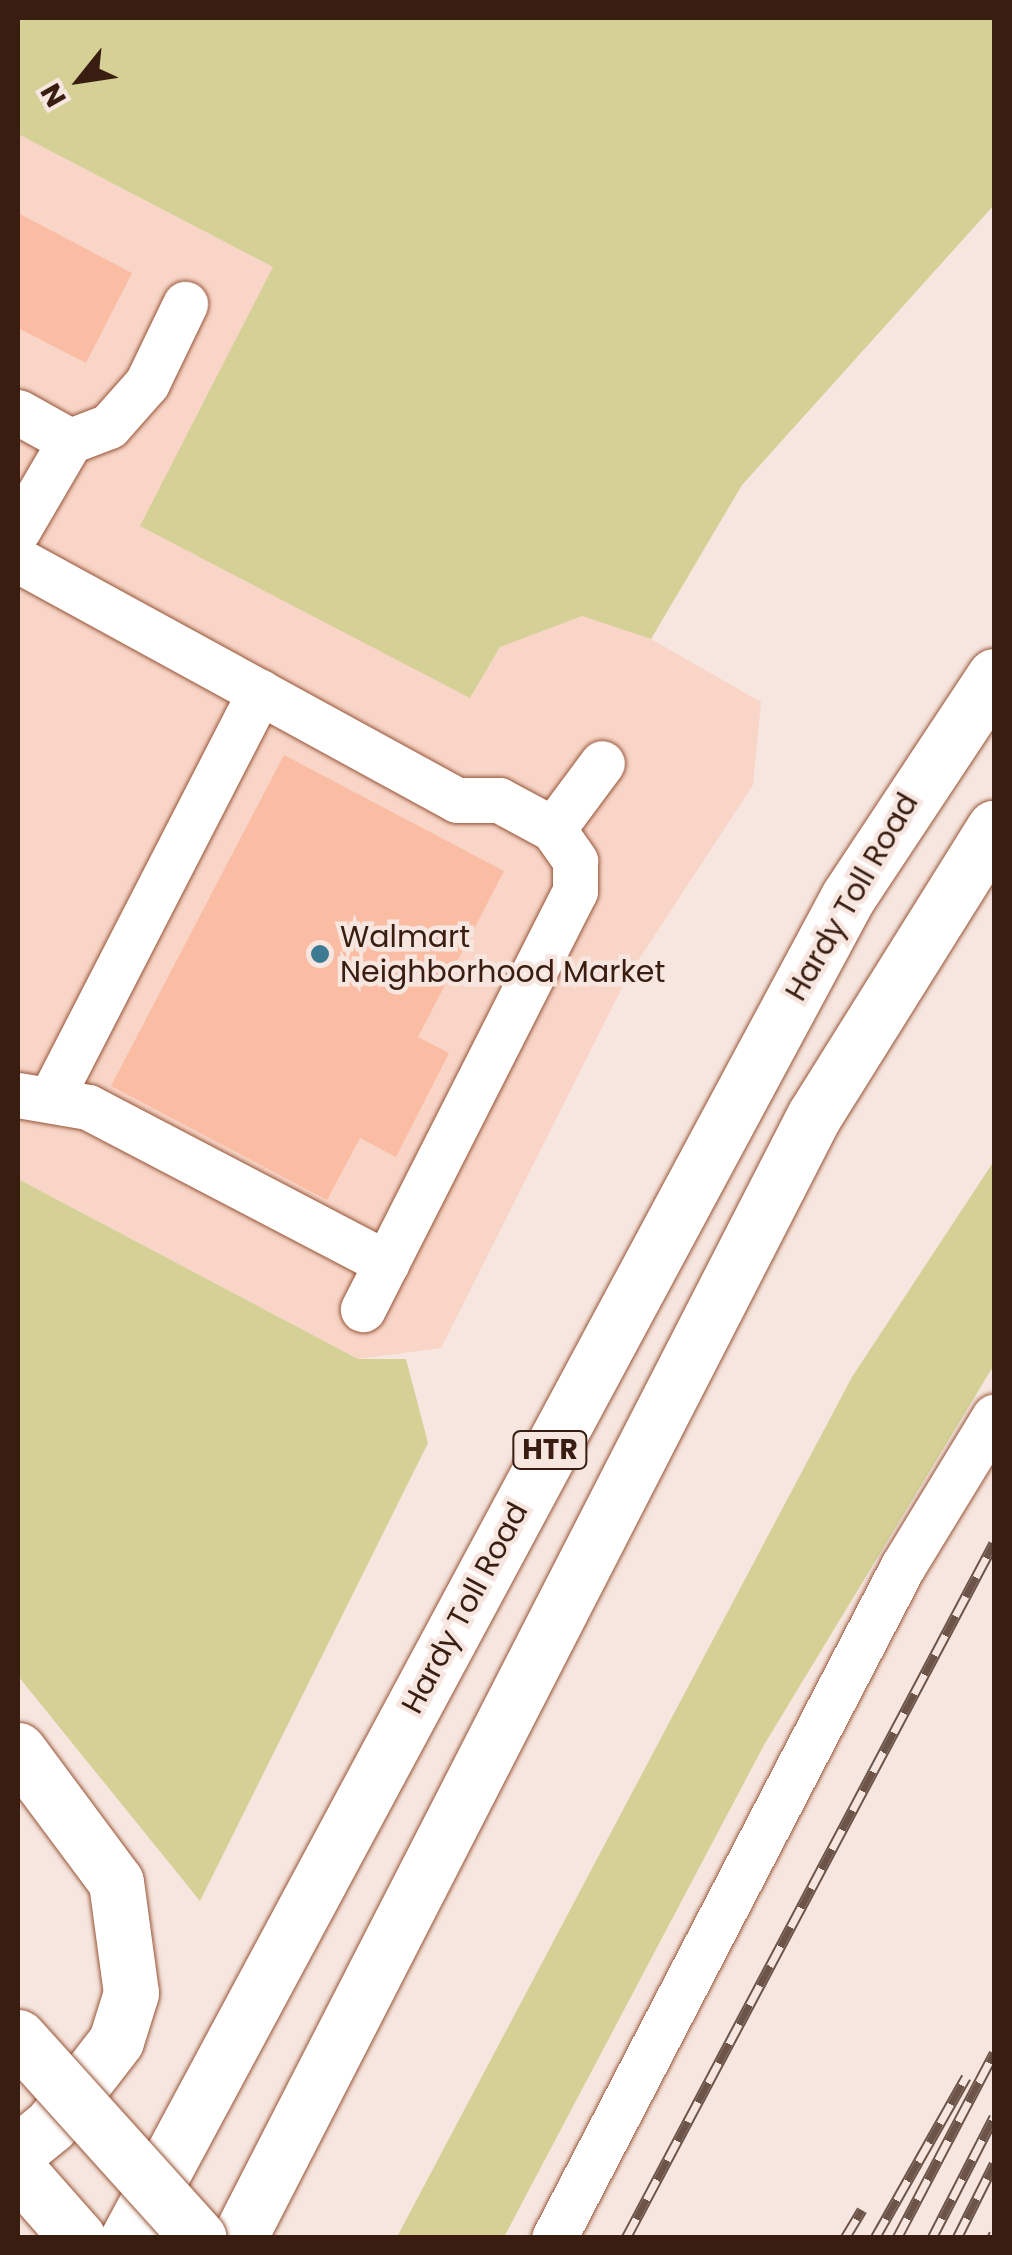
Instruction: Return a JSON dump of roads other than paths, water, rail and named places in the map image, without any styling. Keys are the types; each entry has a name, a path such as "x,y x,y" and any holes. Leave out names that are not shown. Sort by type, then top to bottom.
{"main road":[{"name":"Hardy Toll Road","path":"128,2238 848,896 994,676"},
{"name":"HTR","path":"239,2238 814,1116 994,828"},
{"path":"18,1750 116,1882 131,1993 116,2041 51,2125 18,2152"},
{"path":"18,2036 199,2238"},
{"path":"18,2170 78,2238"}],"lane":[{"path":"18,530 70,440 109,426 146,383 185,304"},
{"path":"18,412 70,440"},
{"path":"18,560 457,800 499,800 553,828 575,861 574,892 363,1310"},
{"path":"260,692 34,1098 88,1107 387,1263"},
{"path":"553,828 602,763"},
{"path":"554,2238 903,1566 994,1418"}],"railway":[{"path":"626,2238 994,1543"},
{"path":"897,2238 994,2053"},
{"path":"875,2238 966,2077"},
{"path":"932,2238 994,2117"},
{"path":"957,2238 994,2164"},
{"path":"845,2238 862,2210"},
{"path":"992,2238 994,2233"}],"place":[{"name":"Walmart Neighborhood Market","path":"320,954"}]}
